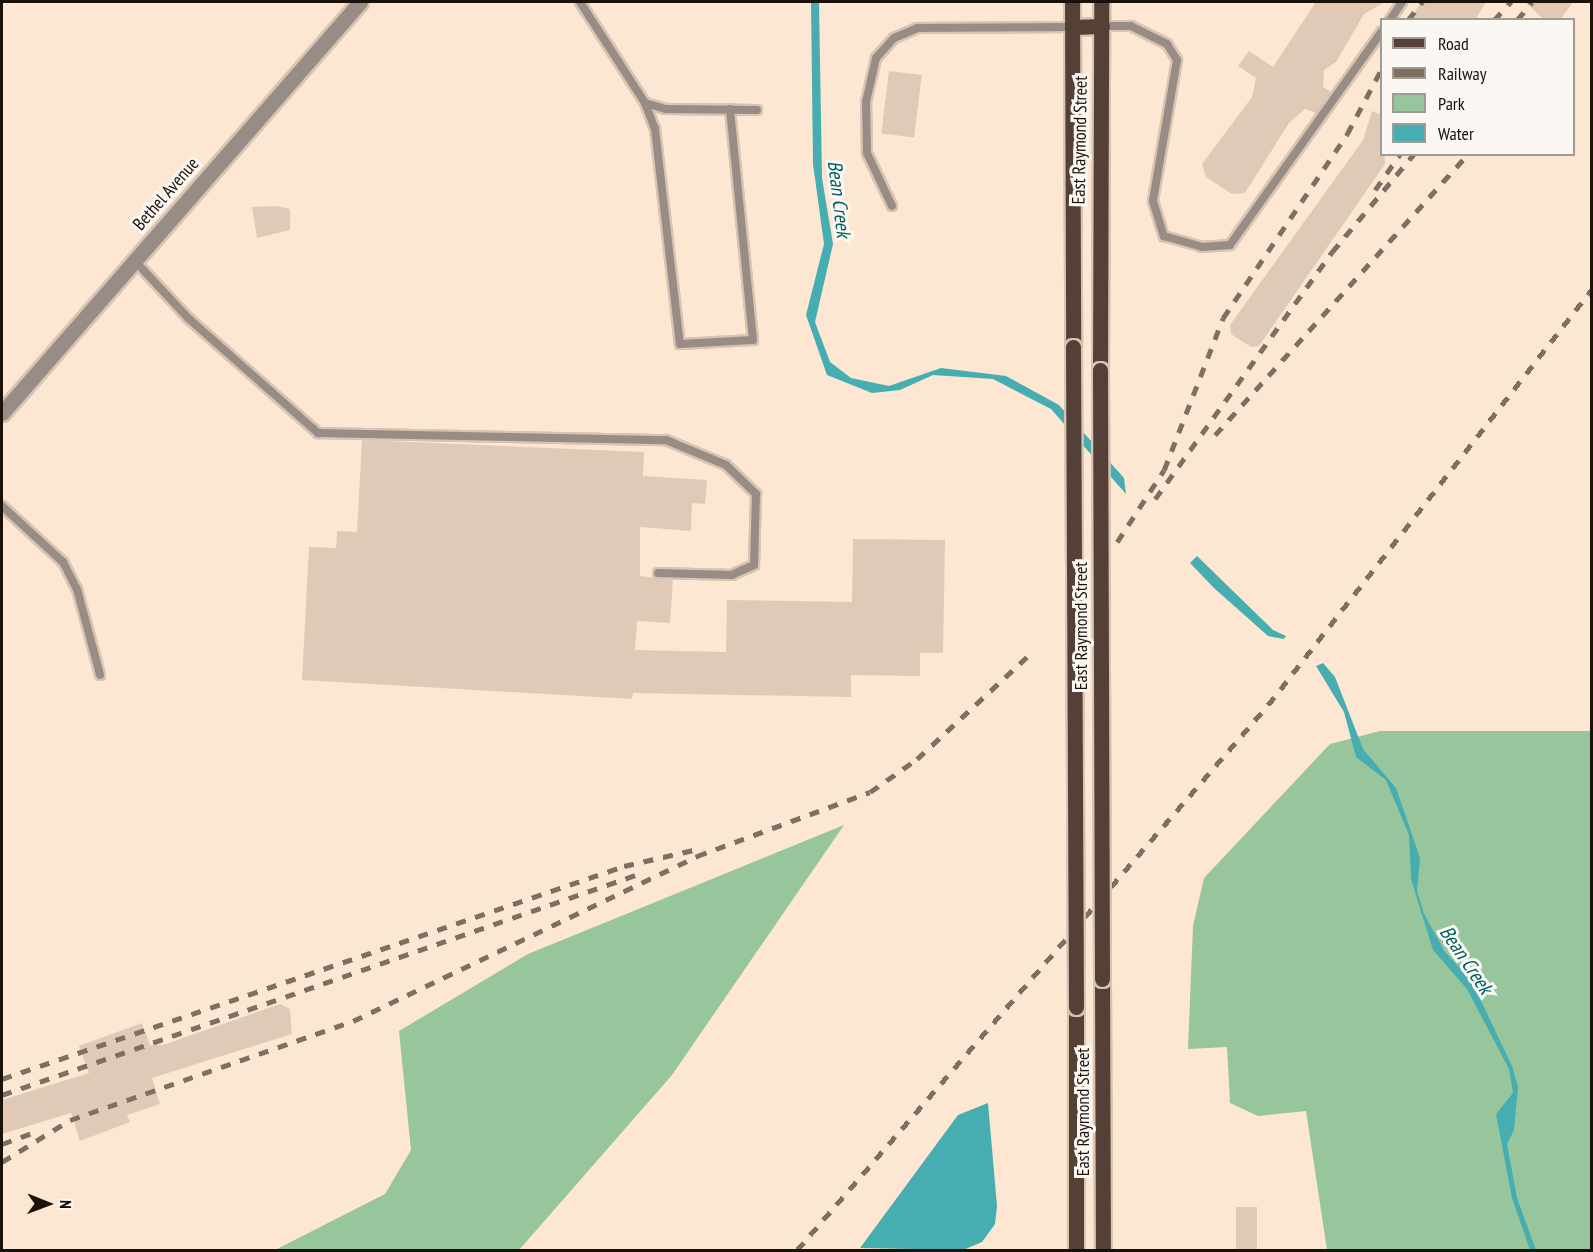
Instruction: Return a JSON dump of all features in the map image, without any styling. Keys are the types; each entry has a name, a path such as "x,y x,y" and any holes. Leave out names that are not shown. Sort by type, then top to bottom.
{"main road":[{"name":"East Raymond Street","path":"1072,2 1076,1251"},
{"name":"East Raymond Street","path":"1101,2 1103,1251"},
{"path":"1072,27 1102,26"}],"street":[{"name":"Bethel Avenue","path":"2,412 360,2"}],"lane":[{"path":"580,2 645,103 655,129 680,344 753,340 730,109"},
{"path":"1391,18 1402,2"},
{"path":"1102,26 1131,26 1167,44 1177,60 1153,201 1164,236 1202,247 1230,245 1380,34"},
{"path":"892,206 867,153 866,102 876,58 894,38 917,28 1072,27"},
{"path":"645,103 666,109 757,110"},
{"path":"134,260 188,318 318,433 666,440 726,465 756,494 754,565 732,575 658,573"},
{"path":"2,507 63,562 77,589 100,675"}],"green space":[{"path":"1380,731 1591,731 1591,1250 1327,1250 1306,1111 1258,1116 1230,1103 1227,1047 1188,1049 1193,926 1204,878 1330,744"},
{"path":"844,825 672,1075 519,1250 275,1250 385,1194 411,1150 399,1031 528,954"}],"water":[{"path":"811,2 819,2 822,178 833,244 815,322 830,362 851,378 889,386 941,368 1006,376 1059,405 1124,478 1126,494 1051,409 993,379 933,375 900,390 872,393 827,375 806,315 824,244 813,164"},
{"path":"1197,556 1273,630 1286,636 1284,639 1268,636 1214,588 1190,563"},
{"path":"1323,663 1335,677 1363,749 1396,788 1420,858 1417,891 1424,914 1445,952 1471,980 1512,1066 1518,1087 1514,1130 1507,1144 1517,1198 1536,1250 1530,1250 1512,1198 1496,1114 1513,1093 1509,1069 1467,989 1433,950 1411,879 1409,835 1386,780 1356,757 1344,712 1316,666"},
{"path":"988,1103 997,1206 995,1224 982,1242 963,1250 860,1248 958,1115"}],"building":[{"path":"1316,2 1385,2 1364,14 1336,62 1324,70 1323,87 1331,92 1316,113 1305,109 1289,123 1245,193 1232,194 1206,177 1202,164 1252,97 1256,78 1238,66 1249,51 1273,67"},
{"path":"1421,2 1486,2 1476,18 1411,18"},
{"path":"1525,2 1573,2 1561,18 1542,18"},
{"path":"889,71 922,75 914,138 881,134"},
{"path":"1372,111 1380,114 1380,156 1385,156 1385,164 1259,346 1251,347 1231,334 1230,325 1363,140"},
{"path":"277,206 290,209 290,230 257,238 252,207"},
{"path":"362,440 644,452 643,476 707,480 705,504 692,503 691,531 640,527 640,576 673,580 670,623 637,621 635,650 726,652 727,600 852,602 853,539 945,540 943,653 920,653 920,676 851,675 851,697 633,693 632,699 302,680 309,547 336,548 337,531 357,532"},
{"path":"280,1004 290,1009 292,1034 152,1078 160,1104 127,1115 130,1122 80,1141 71,1113 2,1134 2,1100 89,1073 79,1046 142,1023 150,1045 163,1045"},
{"path":"1236,1207 1257,1207 1257,1250 1236,1250"}],"railway":[{"path":"1410,18 1422,2"},
{"path":"1496,18 1511,2"},
{"path":"1519,18 1532,2"},
{"path":"1117,542 1164,470 1223,318 1347,134 1380,72"},
{"path":"1375,190 1399,156"},
{"path":"1155,499 1332,252 1412,156"},
{"path":"1215,435 1466,156"},
{"path":"797,1250 1268,705 1592,289"},
{"path":"2,1162 70,1120 353,1021 697,856 870,792 917,759 1032,652"},
{"path":"2,1079 624,866 702,848"},
{"path":"2,1095 636,875"},
{"path":"2,1144 33,1133"}],"water label":[{"name":"Bean Creek","path":"839,199"},
{"name":"Bean Creek","path":"1466,960"}]}
